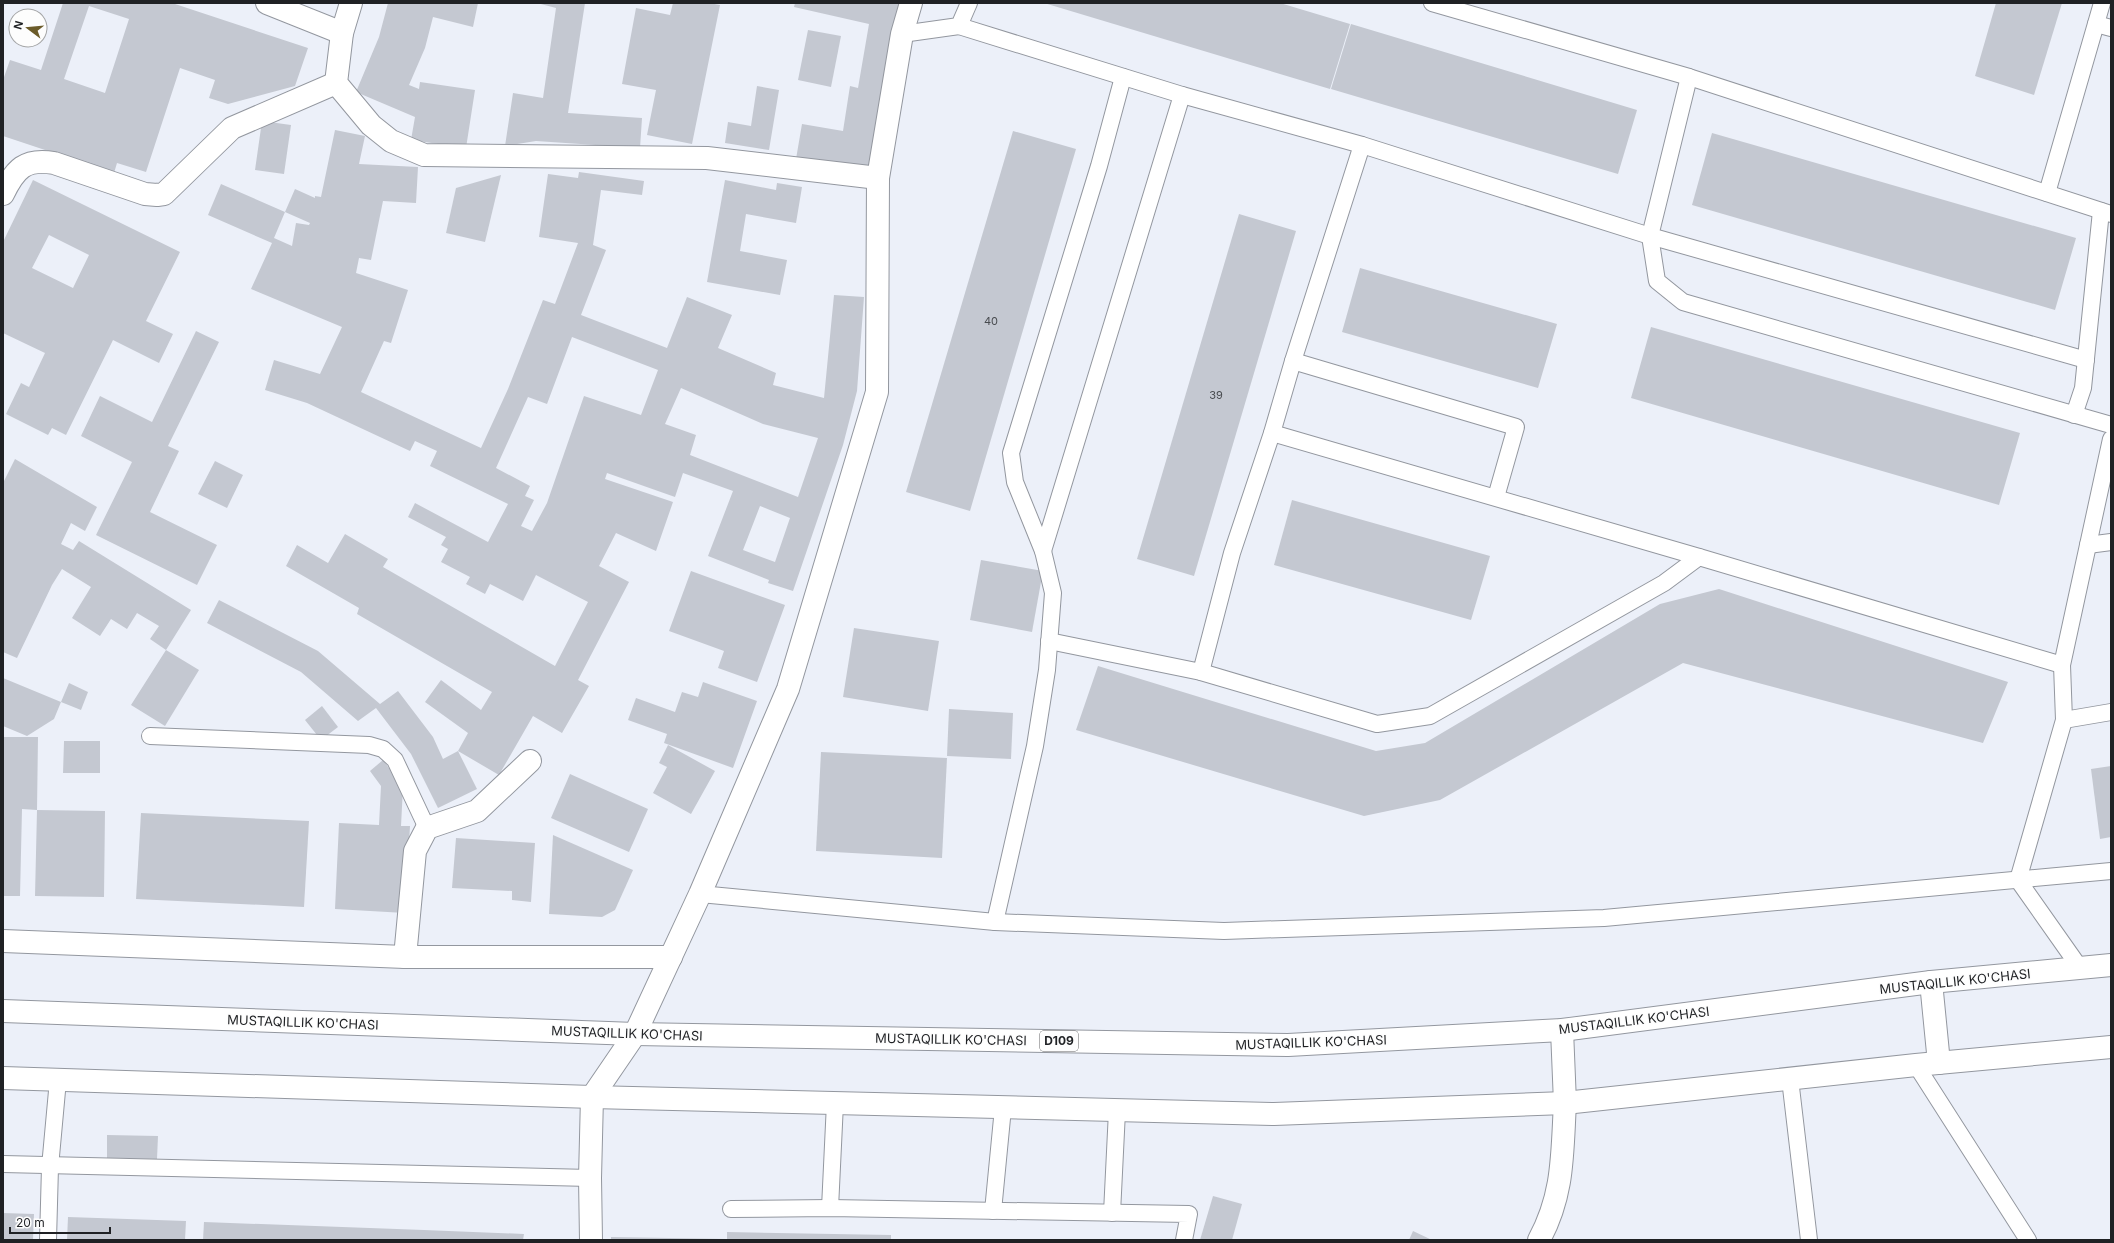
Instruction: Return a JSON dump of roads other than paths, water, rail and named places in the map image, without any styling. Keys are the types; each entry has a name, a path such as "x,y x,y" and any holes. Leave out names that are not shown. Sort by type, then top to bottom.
{"main road":[{"path":"267,3 342,33"},
{"path":"351,3 342,33 336,83 371,125 391,141 424,155 707,158 878,178"},
{"path":"591,1240 590,1178 592,1097 635,1034 700,894 788,688 877,392 878,178 902,34 911,3"},
{"path":"3,194 17,171 28,163 41,161 54,163 145,194 164,194 232,128 336,83"},
{"path":"405,957 415,851 427,828 477,811 530,761"},
{"path":"3,941 405,957 671,957"},
{"name":"MUSTAQILLIK KO'CHASI","path":"3,1011 635,1034 1288,1045 1562,1030 1930,982 2111,965"},
{"path":"1930,982 1939,1063"},
{"path":"1539,1240 1548,1224 1557,1199 1561,1173 1565,1103 1562,1030"},
{"path":"3,1078 835,1104 1274,1114 1565,1103 1916,1065 2111,1047"}],"lane":[{"path":"959,26 969,3"},
{"path":"1432,3 1690,78 2106,212 2083,388 2074,415"},
{"path":"2047,193 2102,3"},
{"path":"2096,24 2111,28"},
{"path":"902,34 959,26 1182,95 1362,145 1650,236 2086,360"},
{"path":"995,922 1035,746 1047,670 1053,594 1043,551 1015,482 1011,453 1099,166 1123,77"},
{"path":"1690,78 1650,236 1657,281 1683,302 2111,425"},
{"path":"1043,551 1182,95"},
{"path":"1201,672 1232,553 1272,433 1293,361 1362,145"},
{"path":"1293,361 1516,427 1496,497"},
{"path":"1272,433 1496,497 2062,665"},
{"path":"2018,880 2064,720 2062,665 2111,438"},
{"path":"2088,545 2111,542"},
{"path":"1049,641 1201,672 1377,724 1430,716 1664,583 1699,557"},
{"path":"2064,720 2111,712"},
{"path":"150,736 369,745 383,749 395,760 427,828"},
{"path":"700,894 995,922 1224,931 1604,918 2111,871"},
{"path":"2018,880 2080,968"},
{"path":"1916,1065 2028,1240"},
{"path":"1790,1079 1809,1240"},
{"path":"48,1240 50,1167 58,1080"},
{"path":"830,1208 835,1104"},
{"path":"993,1211 1003,1108"},
{"path":"1112,1213 1117,1110"},
{"path":"3,1164 50,1167 590,1178"},
{"path":"731,1209 830,1208 1189,1214 1184,1240"}]}
